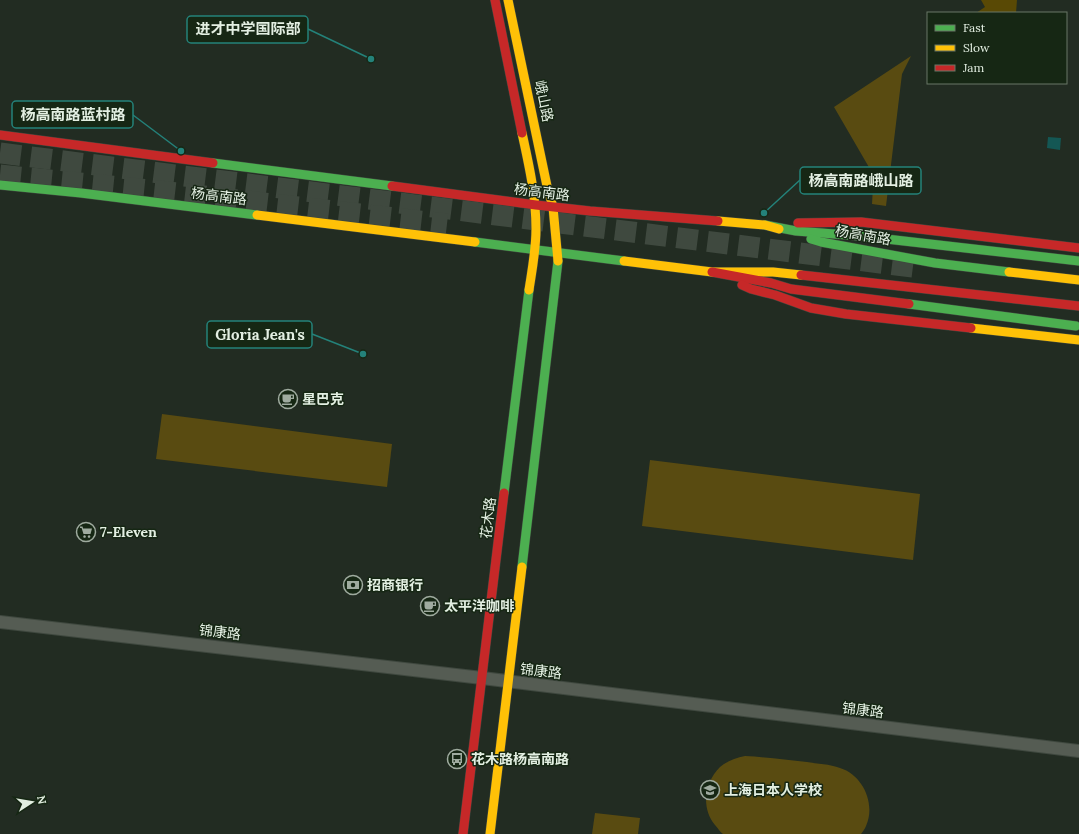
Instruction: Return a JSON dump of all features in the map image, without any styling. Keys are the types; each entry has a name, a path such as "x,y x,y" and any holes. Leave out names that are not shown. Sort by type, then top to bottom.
{"main road":[{"name":"峨山路","path":"495,0 536,205"},
{"name":"峨山路","path":"508,0 547,186 553,207"},
{"name":"杨高南路","path":"0,135 590,212 765,225 821,242 935,263 1079,280"},
{"name":"杨高南路","path":"0,185 81,193 712,272 773,272 1079,306"},
{"name":"花木路","path":"463,834 535,250 536,205"},
{"path":"490,834 558,260 553,207"},
{"path":"765,225 787,223 861,222 1079,248"},
{"path":"765,225 796,231 860,236 1079,261"},
{"path":"712,272 771,283 791,289 1076,326"},
{"path":"712,272 751,289 775,295 811,308 846,314 1079,340"}],"street":[{"name":"锦康路","path":"0,622 482,678 1079,751"}],"shaded area":[{"path":"981,0 1017,0 1016,12 978,12 985,7"},
{"path":"911,56 902,74 886,206 872,204 873,186 870,169 834,107"},
{"path":"162,414 392,444 387,487 156,459"},
{"path":"650,460 920,494 913,560 642,526"},
{"path":"745,756 828,765 848,772 861,784 868,800 869,817 865,829 861,834 723,834 711,818 706,803 710,780 720,767 732,760"},
{"path":"595,813 640,818 638,834 592,834"}],"water":[{"path":"1048,137 1061,138 1060,150 1047,148"}],"tunnel":[{"path":"0,153 920,268"},
{"path":"0,175 151,190 447,224"}],"traffic: fast":[{"path":"213,163 392,186"},
{"path":"0,185 81,193 257,215"},
{"path":"765,225 796,231 860,236 1079,261"},
{"path":"811,239 935,263 1009,272"},
{"path":"475,242 624,261"},
{"path":"522,567 558,261"},
{"path":"504,493 529,290"},
{"path":"909,304 1076,326"}],"traffic: slow":[{"path":"508,0 547,186 553,207 558,261"},
{"path":"522,133 532,181 536,217 534,260 529,290"},
{"path":"257,215 475,242"},
{"path":"718,221 765,225 779,229"},
{"path":"624,261 712,272 773,272 801,275"},
{"path":"1009,272 1079,280"},
{"path":"971,328 1079,340"},
{"path":"490,834 522,567"}],"traffic: jam":[{"path":"495,0 522,133"},
{"path":"0,135 213,163"},
{"path":"392,186 590,211 718,221"},
{"path":"798,223 861,222 1079,248"},
{"path":"712,272 771,283 791,289 909,304"},
{"path":"801,275 1079,306"},
{"path":"742,285 811,308 846,314 971,328"},
{"path":"463,834 504,493"}],"place":[{"name":"进才中学国际部","path":"371,59"},
{"name":"杨高南路蓝村路","path":"181,151"},
{"name":"杨高南路峨山路","path":"764,213"},
{"name":"Gloria Jean's","path":"363,354"},
{"name":"星巴克","path":"288,399"},
{"name":"7-Eleven","path":"86,532"},
{"name":"招商银行","path":"353,585"},
{"name":"太平洋咖啡","path":"430,606"},
{"name":"花木路杨高南路","path":"457,759"},
{"name":"上海日本人学校","path":"710,790"}]}
